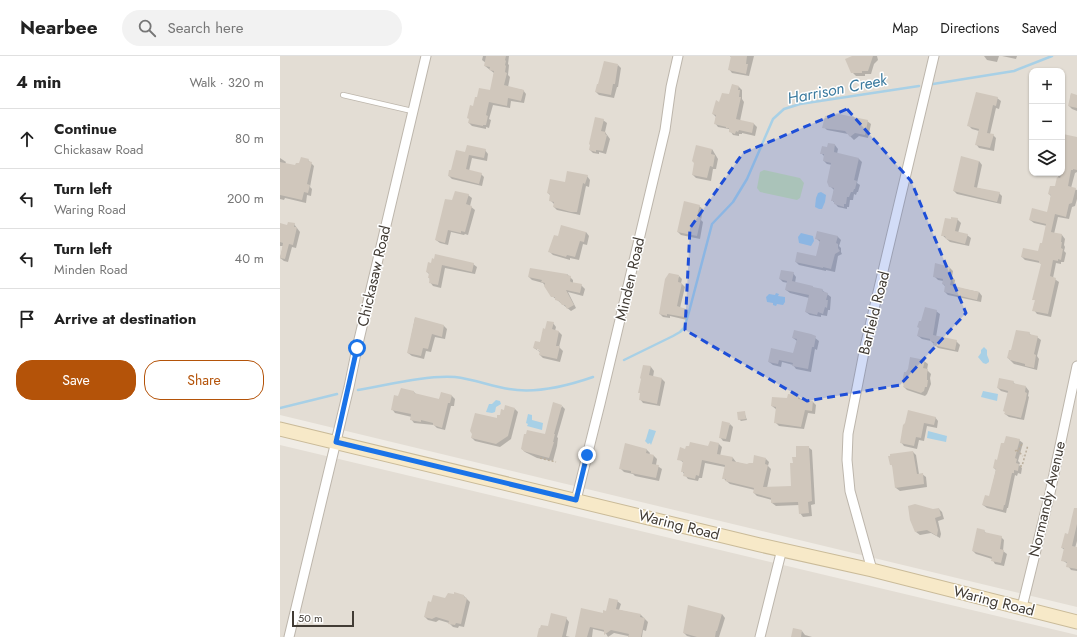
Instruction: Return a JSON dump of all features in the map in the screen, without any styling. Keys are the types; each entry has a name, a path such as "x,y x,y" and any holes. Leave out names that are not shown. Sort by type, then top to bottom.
{"main road":[{"name":"Waring Road","path":"280,429 872,570 1077,622"}],"street":[{"name":"Chickasaw Road","path":"289,637 426,56"},
{"name":"Minden Road","path":"576,500 665,130 671,87 678,56"},
{"name":"Barfield Road","path":"872,570 850,491 847,460 848,434 865,346 934,56"},
{"name":"Normandy Avenue","path":"1022,608 1050,493 1077,366"},
{"path":"760,637 782,549"}],"lane":[{"path":"343,95 412,111"}],"path":[{"path":"1022,444 1020,448 1016,450 1023,458"},
{"path":"1020,466 1022,466 1023,458 1028,445"},
{"path":"540,458 556,462"}],"highlighted area":[{"path":"847,109 911,181 966,313 900,385 807,401 685,330 690,228 743,153"}],"shaded area":[{"path":"280,56 1077,56 1077,607 280,415"},
{"path":"280,445 1077,635 1077,637 280,637"}],"green space":[{"path":"764,170 800,178 804,183 800,198 797,200 760,192 757,188 760,172"}],"water":[{"path":"821,192 826,195 822,209 819,209 815,207 816,198 818,193"},
{"path":"801,233 813,236 814,241 811,246 799,243 798,237"},
{"path":"776,293 779,294 778,296 785,297 785,302 783,305 777,304 776,306 773,305 773,303 767,302 766,297 769,294 775,295"},
{"path":"984,347 987,350 989,360 986,364 983,363 978,357"},
{"path":"983,391 998,394 997,401 981,397"},
{"path":"496,400 500,401 501,404 496,407 495,412 486,412 489,404 492,404"},
{"path":"528,414 532,415 532,420 543,423 542,430 527,426 528,424 526,423"},
{"path":"649,429 656,431 651,445 645,441"},
{"path":"928,431 947,436 946,442 927,438"}],"building":[{"path":"486,56 506,56 505,72 507,73 504,85 524,90 521,101 508,98 507,106 489,102 486,115 488,116 486,125 483,126 468,123 469,119 467,118 470,105 473,106 479,88 490,90 494,71 489,70 490,67 484,66"},
{"path":"731,56 747,56 746,64 748,64 746,74 728,70"},
{"path":"852,56 873,56 868,71 862,71 862,73 851,73 845,59"},
{"path":"604,61 618,64 615,84 613,84 611,95 595,92"},
{"path":"732,84 739,86 739,97 741,97 736,119 754,123 752,133 739,130 738,132 736,131 735,134 729,132 729,128 714,124 716,115 712,114 716,100 719,102 722,93 729,94"},
{"path":"976,92 998,97 996,106 993,105 987,133 994,134 990,148 975,145 979,129 967,126"},
{"path":"1071,93 1077,95 1077,108 1068,106"},
{"path":"839,114 868,120 865,135 855,133 850,137 845,131 822,128 825,116"},
{"path":"595,117 604,119 601,131 606,132 605,134 607,135 603,151 596,150 596,152 589,150"},
{"path":"1065,134 1077,137 1077,170 1071,170 1068,186 1076,188 1072,203 1069,204 1066,217 1055,214 1051,232 1062,234 1061,248 1063,249 1061,260 1053,260 1050,276 1056,278 1048,314 1032,311 1035,300 1032,300 1041,264 1039,261 1021,257 1023,248 1038,251 1040,243 1042,243 1046,224 1029,220 1032,208 1047,212 1051,195 1048,194 1050,186 1055,186 1057,177 1060,178 1061,176 1065,176"},
{"path":"828,143 835,144 834,152 859,158 854,180 857,181 855,189 851,192 849,197 847,197 844,207 834,204 834,201 831,201 834,188 829,187 827,182 831,163 823,161 824,154 820,154 822,146 827,147"},
{"path":"467,145 486,149 484,158 469,155 466,169 482,173 479,184 448,176 456,150 465,152"},
{"path":"696,145 712,149 711,154 715,155 713,167 710,166 707,178 692,175 694,163 692,161"},
{"path":"961,156 979,161 974,187 1000,192 997,202 953,191"},
{"path":"301,157 309,159 308,161 312,162 307,184 310,185 308,193 304,192 302,200 280,195 280,162 295,165 296,163 299,163"},
{"path":"567,171 588,175 585,184 583,183 577,212 571,212 553,207 554,202 549,201 550,194 547,193 550,179 565,182"},
{"path":"455,191 469,194 466,204 472,206 465,232 461,231 461,233 448,230 445,243 435,240 445,199 452,200"},
{"path":"684,201 700,205 697,216 701,218 697,236 677,232"},
{"path":"951,217 958,218 955,231 968,234 965,244 946,239 945,236 941,236 945,218 951,219"},
{"path":"288,222 295,223 294,227 297,227 293,245 289,244 285,259 280,258 283,243 280,242 280,223 287,225"},
{"path":"561,225 586,232 584,242 580,241 575,257 567,255 566,257 548,252 554,235 558,236"},
{"path":"817,231 838,236 836,243 838,244 840,251 835,254 831,269 795,262 797,252 816,256 820,240 815,239"},
{"path":"435,254 474,263 472,272 442,265 438,285 429,283 429,273 426,272 428,262 431,263"},
{"path":"935,263 950,267 948,275 952,276 950,285 979,292 977,300 944,292 945,285 942,284 943,279 933,277"},
{"path":"530,268 567,274 571,276 571,282 582,284 580,293 566,290 574,305 567,309 565,305 562,305 559,301 555,300 555,297 551,297 544,286 545,283 541,282 542,280 528,277"},
{"path":"781,270 794,272 792,281 823,289 822,291 828,293 826,300 828,300 827,308 825,307 823,314 818,312 817,315 805,312 809,295 785,290 787,281 779,279"},
{"path":"669,273 679,275 678,282 682,283 677,306 686,309 684,317 659,314 665,279"},
{"path":"925,307 937,310 933,335 957,340 955,350 933,345 934,342 930,341 930,339 917,336 919,328 917,327 919,321 921,321"},
{"path":"415,317 444,325 442,337 432,334 428,349 423,348 421,356 407,353"},
{"path":"547,321 554,322 552,329 559,331 556,346 560,346 557,359 539,355 540,350 533,348 535,341 540,342 543,328 545,329"},
{"path":"794,330 816,336 814,347 812,347 808,369 792,366 793,363 779,360 778,364 768,362 771,348 793,353 797,339 792,338"},
{"path":"1016,330 1030,332 1029,334 1038,336 1034,354 1036,355 1034,368 1025,366 1025,364 1007,358 1009,350 1011,350"},
{"path":"910,357 925,360 923,368 928,369 927,387 925,387 924,391 921,393 903,387 904,384 902,383 904,372 908,369"},
{"path":"643,365 651,366 649,375 662,378 657,404 639,400 640,393 638,393"},
{"path":"999,378 1014,381 1013,383 1026,386 1025,392 1027,393 1021,418 1004,414 1005,412 1003,411 1008,391 997,388"},
{"path":"401,388 439,399 441,392 452,395 450,403 448,403 442,428 433,425 433,423 421,420 421,422 410,420 411,414 391,410 394,395 398,396"},
{"path":"788,394 799,395 798,399 813,401 812,411 805,410 801,427 774,423 776,407 771,406 772,397 787,398"},
{"path":"553,402 562,405 549,458 523,451 521,449 524,434 526,434 527,430 545,434"},
{"path":"505,405 515,408 508,436 496,444 471,438 472,434 470,431 475,413 497,418 497,415 500,415 501,409 504,410"},
{"path":"908,410 936,417 934,425 924,423 921,438 916,437 914,446 900,443 903,425 905,423"},
{"path":"745,411 746,419 738,420 737,412"},
{"path":"722,421 730,423 726,439 719,438"},
{"path":"1006,436 1020,439 1015,458 1017,459 1016,463 1019,464 1018,471 1014,470 1014,473 1012,473 1003,510 982,505 985,495 989,496 996,469 993,468 995,459 997,460 1001,443 1004,443"},
{"path":"710,441 719,443 717,454 733,457 732,461 747,464 753,463 754,455 766,458 765,464 768,465 763,487 791,486 790,463 793,463 792,457 796,457 796,446 809,446 812,501 808,502 809,513 799,514 798,502 771,503 771,498 753,493 754,488 725,481 726,479 722,479 725,465 702,460 699,476 696,475 695,479 683,476 684,472 681,472 683,461 677,460 680,447 685,449 686,446 689,446 690,442 708,446"},
{"path":"625,443 647,449 646,453 654,455 652,464 659,465 656,478 619,469"},
{"path":"913,451 917,474 923,473 924,484 895,488 892,465 890,465 888,456 890,456 890,454"},
{"path":"915,504 933,509 939,508 941,516 935,518 938,530 937,536 927,530 915,532 910,520 908,506"},
{"path":"1074,508 1077,508 1077,524 1072,546 1077,547 1077,569 1066,567 1067,562 1061,561 1064,548 1061,548 1065,533 1068,534"},
{"path":"977,528 985,530 984,532 1002,536 1000,549 1004,550 1001,563 991,561 992,557 972,551"},
{"path":"454,592 464,595 464,597 467,598 461,624 448,624 449,621 436,617 432,619 424,617 428,601 431,602 433,595 445,598 448,593 454,594"},
{"path":"609,598 618,600 616,609 641,614 640,617 645,618 641,637 628,637 629,634 611,630 604,635 604,630 590,627 587,637 575,637 581,608 603,613 603,610 606,611"},
{"path":"688,605 722,614 715,637 697,637 683,633"},
{"path":"551,613 567,617 562,637 537,637 541,625 548,626"},
{"path":"793,628 802,630 801,637 791,637"}],"waterway":[{"name":"Harrison Creek","path":"933,84 1014,71 1052,56"},
{"name":"Harrison Creek","path":"624,360 673,336 684,328 712,224 733,202 747,179 773,119 784,109 800,104 919,86"},
{"name":"Harrison Creek","path":"358,390 431,377 455,377 509,389 541,390 562,386 593,377"},
{"name":"Harrison Creek","path":"280,408 337,394"}],"route":[{"path":"357,348 336,442 576,500 587,455"}]}
